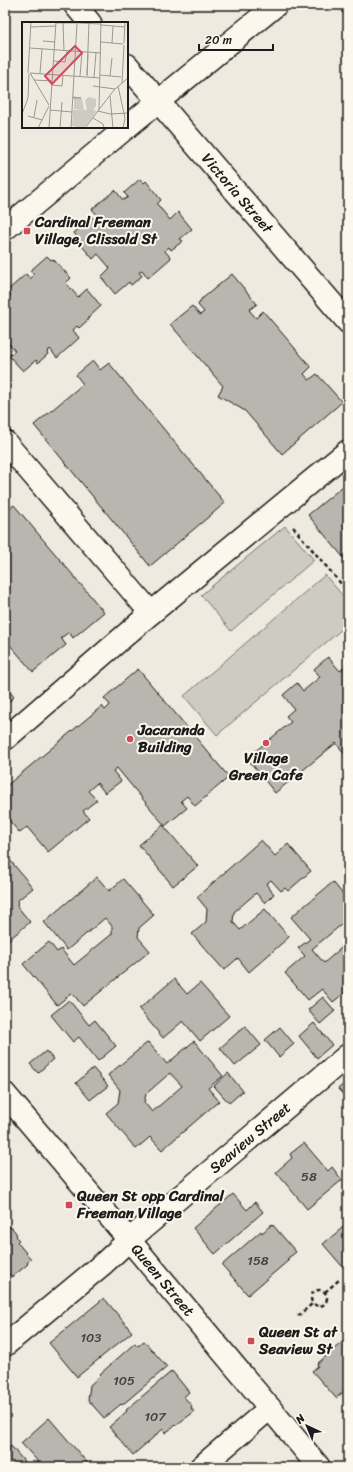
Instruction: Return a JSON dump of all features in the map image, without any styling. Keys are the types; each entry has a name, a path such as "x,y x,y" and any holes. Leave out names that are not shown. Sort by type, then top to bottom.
{"street":[{"path":"75,5 89,22"},
{"path":"128,126 276,5"},
{"name":"Victoria Street","path":"128,66 348,322"},
{"path":"5,229 126,128"},
{"path":"5,442 151,613"},
{"path":"5,739 151,613 348,451"},
{"name":"Seaview Street","path":"5,1345 104,1263 129,1240 348,1055"},
{"name":"Queen Street","path":"5,1094 319,1467"},
{"path":"201,1467 270,1408"}],"path":[{"path":"290,524 348,592"},
{"path":"325,1292 339,1280"},
{"path":"318,1289 325,1292 327,1299 324,1304 316,1306 312,1304 310,1296 313,1292 318,1289"},
{"path":"298,1316 312,1304"}],"shaded area":[{"path":"285,526 314,560 231,631 201,595"},
{"path":"325,575 348,602 348,624 217,735 184,696"}],"building":[{"path":"140,179 144,183 146,181 161,200 157,204 170,220 178,212 192,229 180,239 183,241 171,250 169,247 165,251 171,258 148,278 142,270 139,272 142,276 131,285 129,282 115,294 101,277 110,268 98,254 93,259 76,239 77,237 74,233 92,217 97,222 101,219 92,209 115,190 123,200 128,197 124,193"},
{"path":"47,256 51,260 53,259 71,278 66,283 78,297 87,289 101,306 79,328 77,326 73,330 79,338 57,358 50,349 47,352 48,354 38,363 36,360 23,371 9,356 15,351 5,339 5,300 11,295 7,291 26,274 30,279 34,275 30,271"},
{"path":"232,274 257,304 249,310 256,318 263,311 311,367 304,374 309,380 317,374 342,402 282,454 245,411 218,395 223,386 170,324 192,306 200,315 204,312 198,305 202,298"},
{"path":"93,361 100,370 109,363 225,503 150,566 34,425 83,384 76,375"},
{"path":"348,482 348,563 308,515"},
{"path":"14,505 104,612 73,638 69,632 61,638 66,645 33,672 5,639 5,512"},
{"path":"328,657 340,671 347,665 348,666 348,758 336,743 275,793 247,758 291,722 286,716 294,709 283,695 297,683 303,691 320,677 314,669"},
{"name":"Jacaranda Building","path":"138,669 229,777 195,806 187,796 181,801 187,808 165,826 117,768 113,771 121,781 105,793 97,783 88,791 97,800 83,811 89,818 48,852 27,827 20,833 5,816 5,787 102,706 105,710 110,705 104,698"},
{"path":"5,686 14,697 5,705"},
{"path":"163,825 198,866 173,886 139,845"},
{"path":"261,840 275,856 288,844 311,871 288,891 285,888 281,891 271,880 266,884 274,894 265,903 256,893 234,912 233,922 240,930 265,909 289,937 249,972 238,958 224,970 192,934 206,922 207,909 197,897"},
{"path":"5,854 33,888 18,900 17,906 30,922 5,943"},
{"path":"97,877 109,891 123,879 154,915 139,928 138,937 150,951 83,1006 72,993 57,1005 23,964 49,942 57,952 61,949 74,965 112,934 112,926 105,918 67,950 44,922"},
{"path":"333,882 346,898 348,896 348,931 342,924 312,949 324,963 348,942 348,990 333,1002 322,989 308,1000 285,973 305,956 298,948 310,939 291,917"},
{"path":"174,979 187,994 200,983 229,1016 200,1041 183,1021 163,1038 139,1009"},
{"path":"323,997 335,1011 320,1024 308,1010"},
{"path":"69,1000 89,1025 95,1020 116,1046 98,1061 79,1037 73,1042 51,1015"},
{"path":"314,1023 332,1045 317,1058 299,1036"},
{"path":"245,1026 261,1045 235,1066 220,1048"},
{"path":"280,1027 294,1044 279,1057 265,1040"},
{"path":"194,1041 223,1076 208,1088 219,1101 162,1150 150,1137 136,1149 106,1113 118,1103 120,1090 108,1075 148,1042 167,1064","holes":["170,1073 182,1086 152,1112 144,1102 146,1094"]},
{"path":"46,1051 53,1059 38,1073 30,1064"},
{"path":"93,1068 108,1086 90,1100 76,1083"},
{"path":"228,1073 243,1091 229,1103 214,1086"},
{"path":"348,1080 348,1100 338,1089"},
{"path":"304,1143 328,1171 332,1167 342,1180 307,1209 276,1172 292,1158 290,1154"},
{"path":"233,1194 247,1210 255,1202 263,1212 215,1254 193,1228"},
{"path":"348,1223 348,1273 323,1244"},
{"path":"272,1224 296,1252 287,1259 289,1260 248,1295 222,1265 261,1231 262,1233"},
{"path":"5,1226 12,1228 16,1233 19,1240 17,1242 31,1259 27,1263 28,1264 12,1277 9,1274 5,1278"},
{"path":"104,1298 132,1332 77,1377 49,1343"},
{"path":"348,1337 348,1388 336,1398 312,1371 318,1366 317,1364"},
{"path":"144,1341 167,1367 122,1405 121,1404 104,1418 88,1400 90,1385 101,1375 100,1374 135,1343 138,1346"},
{"path":"172,1371 189,1392 184,1397 192,1406 191,1408 194,1412 165,1433 163,1429 133,1455 109,1427 127,1411 126,1410"},
{"path":"49,1418 91,1467 43,1467 21,1443"},
{"path":"11,1446 29,1467 5,1467 5,1452"}],"place":[{"name":"Cardinal Freeman Village, Clissold St","path":"27,231"},
{"name":"Jacaranda Building","path":"130,739"},
{"name":"Village Green Cafe","path":"266,743"},
{"name":"Queen St opp Cardinal Freeman Village","path":"69,1205"},
{"name":"Queen St at Seaview St","path":"251,1341"}]}
